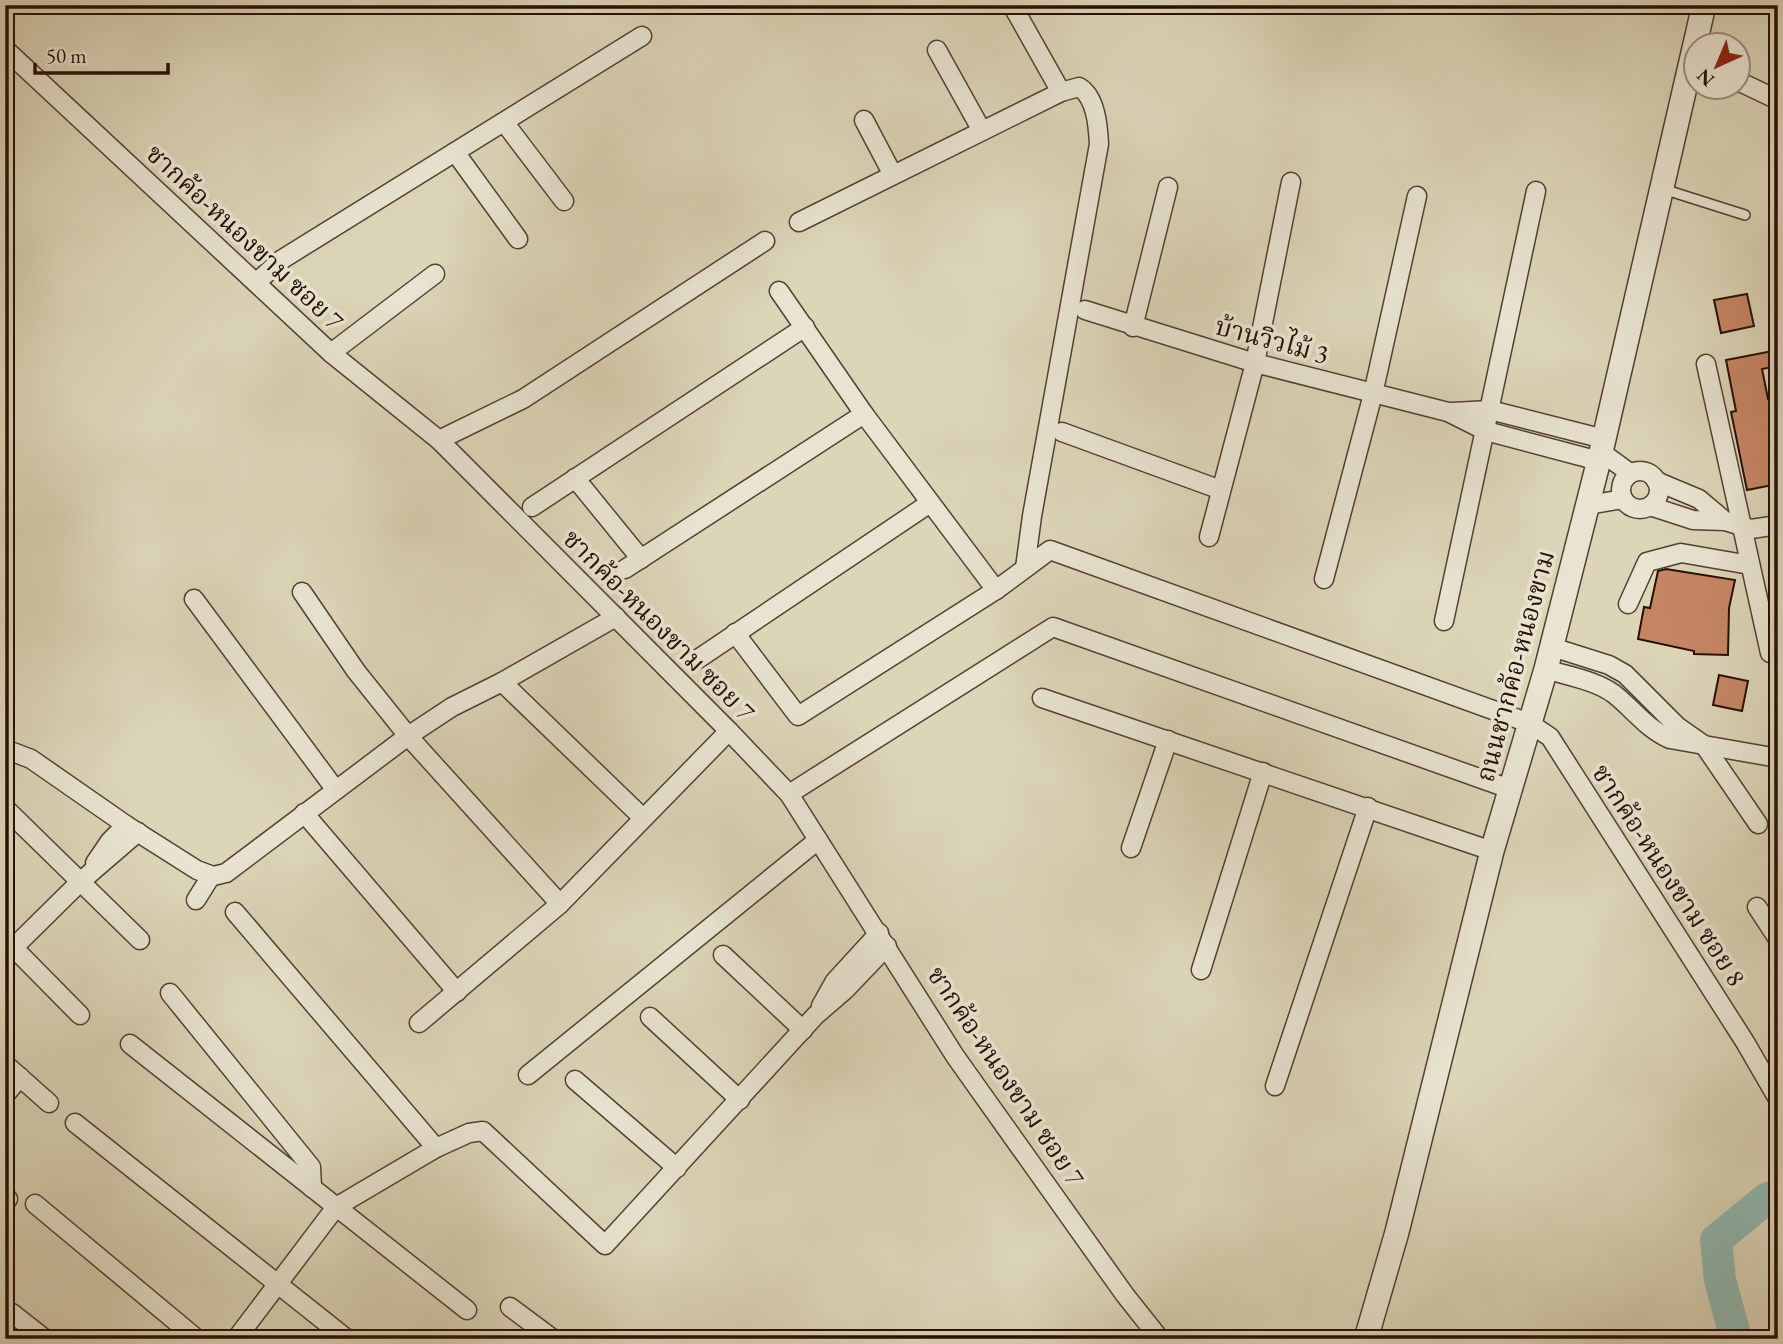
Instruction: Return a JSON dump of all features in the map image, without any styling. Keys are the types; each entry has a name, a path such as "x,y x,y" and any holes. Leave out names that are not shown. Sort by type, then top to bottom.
{"street":[{"path":"1012,5 1061,92"},
{"name":"ถนนชากค้อ-หนองขาม","path":"1699,32 1704,5"},
{"path":"256,283 281,260 642,36"},
{"name":"ชากค้อ-หนองขาม ซอย 7","path":"5,48 331,353 439,440 789,794 955,1056 1125,1295 1160,1339"},
{"path":"937,50 982,131"},
{"path":"799,222 1061,92 1079,87 1087,94 1095,114 1099,144 1025,568"},
{"path":"1752,88 1778,100"},
{"name":"ถนนชากค้อ-หนองขาม","path":"1366,1339 1397,1232 1492,851 1549,658 1602,451 1684,102"},
{"path":"864,120 894,175"},
{"path":"504,122 564,201"},
{"path":"456,152 518,239"},
{"path":"1209,537 1255,363 1291,182"},
{"path":"1133,327 1168,187"},
{"path":"1444,621 1536,191"},
{"path":"1324,579 1373,394 1417,196"},
{"path":"439,440 523,399 765,241"},
{"path":"331,353 435,274"},
{"path":"779,291 864,414 996,590"},
{"name":"บ้านวิวไม้ 3","path":"1085,310 1255,363 1448,412 1486,431 1602,451"},
{"path":"532,507 804,327"},
{"path":"1706,365 1733,523 1750,565 1770,653"},
{"name":"บ้านวิวไม้ 3","path":"1448,412 1490,410 1602,451"},
{"path":"625,569 864,414"},
{"path":"1062,432 1221,490"},
{"path":"1602,451 1630,474"},
{"path":"1656,481 1659,490 1650,506 1640,509 1630,506 1623,499 1620,490 1623,480 1640,471 1649,474 1656,481 1699,499 1733,523"},
{"path":"575,478 641,559"},
{"path":"1588,505 1623,499"},
{"path":"698,659 930,503"},
{"path":"1650,506 1693,520 1733,523 1751,529 1778,525"},
{"path":"735,633 798,716 996,590 1050,550 1529,723"},
{"path":"1628,604 1647,562 1681,553 1750,565"},
{"path":"302,592 356,671 408,736 559,904"},
{"path":"194,599 335,789"},
{"path":"5,749 31,759 197,870 211,876 226,873 335,789 452,707 502,682 616,617"},
{"path":"789,794 1053,627 1510,789"},
{"path":"1549,658 1609,665 1625,674 1677,726 1704,745 1758,824"},
{"path":"502,682 643,818"},
{"path":"1042,698 1492,851"},
{"name":"ชากค้อ-หนองขาม ซอย 8","path":"1529,723 1550,737 1745,1042 1778,1100"},
{"path":"419,1023 559,904 729,731"},
{"path":"1131,848 1168,740"},
{"path":"1704,745 1778,758"},
{"path":"1201,971 1263,772"},
{"path":"1275,1086 1368,807"},
{"path":"5,808 140,940"},
{"path":"304,813 457,992"},
{"path":"80,1015 8,948 80,883 132,829"},
{"path":"528,1075 818,840"},
{"path":"196,900 211,876"},
{"path":"1757,907 1778,939"},
{"path":"235,912 436,1149"},
{"path":"236,1339 336,1207 469,1133 483,1130 605,1245 816,1015 845,990 883,940"},
{"path":"723,955 803,1030"},
{"path":"170,993 311,1167 312,1188"},
{"path":"650,1017 740,1100"},
{"path":"130,1044 467,1310"},
{"path":"5,1064 49,1103"},
{"path":"5,1095 20,1077"},
{"path":"575,1080 677,1168"},
{"path":"75,1123 347,1339"},
{"path":"35,1204 197,1339"},
{"path":"510,1307 553,1339"},
{"path":"12,1312 45,1339"}],"lane":[{"path":"1662,188 1745,215"}],"building":[{"path":"1747,294 1754,326 1721,333 1714,300"},
{"path":"1778,350 1778,366 1762,369 1768,399 1778,397 1778,460 1774,460 1778,484 1747,490 1731,412 1736,411 1726,360"},
{"path":"1666,569 1735,580 1729,608 1728,655 1694,654 1694,651 1638,639 1644,607 1650,608 1658,571"},
{"path":"1719,675 1748,681 1742,711 1713,705"}],"waterway":[{"path":"1729,1339 1735,1335 1720,1280 1716,1240 1766,1199 1778,1195"}]}
